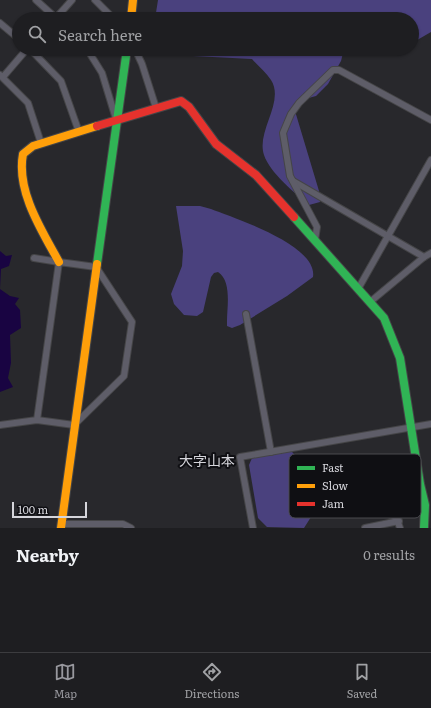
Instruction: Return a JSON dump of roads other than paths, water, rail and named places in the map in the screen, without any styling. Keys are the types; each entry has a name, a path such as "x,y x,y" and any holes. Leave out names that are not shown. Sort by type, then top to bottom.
{"street":[{"path":"36,0 49,12"},
{"path":"62,12 72,0"},
{"path":"95,0 107,12"},
{"path":"132,12 134,0"},
{"path":"0,23 12,34"},
{"path":"22,56 1,76 28,103 41,143"},
{"path":"36,56 61,81 79,132"},
{"path":"91,56 102,73 116,120"},
{"path":"126,56 61,526 123,524 131,528"},
{"path":"138,56 156,108"},
{"path":"315,240 317,227 290,176 283,132 286,123 299,103 333,70 339,70 431,120"},
{"path":"37,420 59,262 40,226 22,175 21,163 23,153 30,147 41,143 178,101 187,104 216,144 256,175 384,318 393,337 400,358 415,454"},
{"path":"358,289 431,160"},
{"path":"293,181 424,256"},
{"path":"370,302 424,256 431,253"},
{"path":"34,258 96,267 132,322 124,376 74,425"},
{"path":"246,314 271,452"},
{"path":"0,425 37,420 74,425"},
{"path":"252,528 240,457 431,424"},
{"path":"421,487 428,505 424,528"},
{"path":"365,528 399,525"}],"district":[{"name":"大字山本","path":"207,461"}]}
